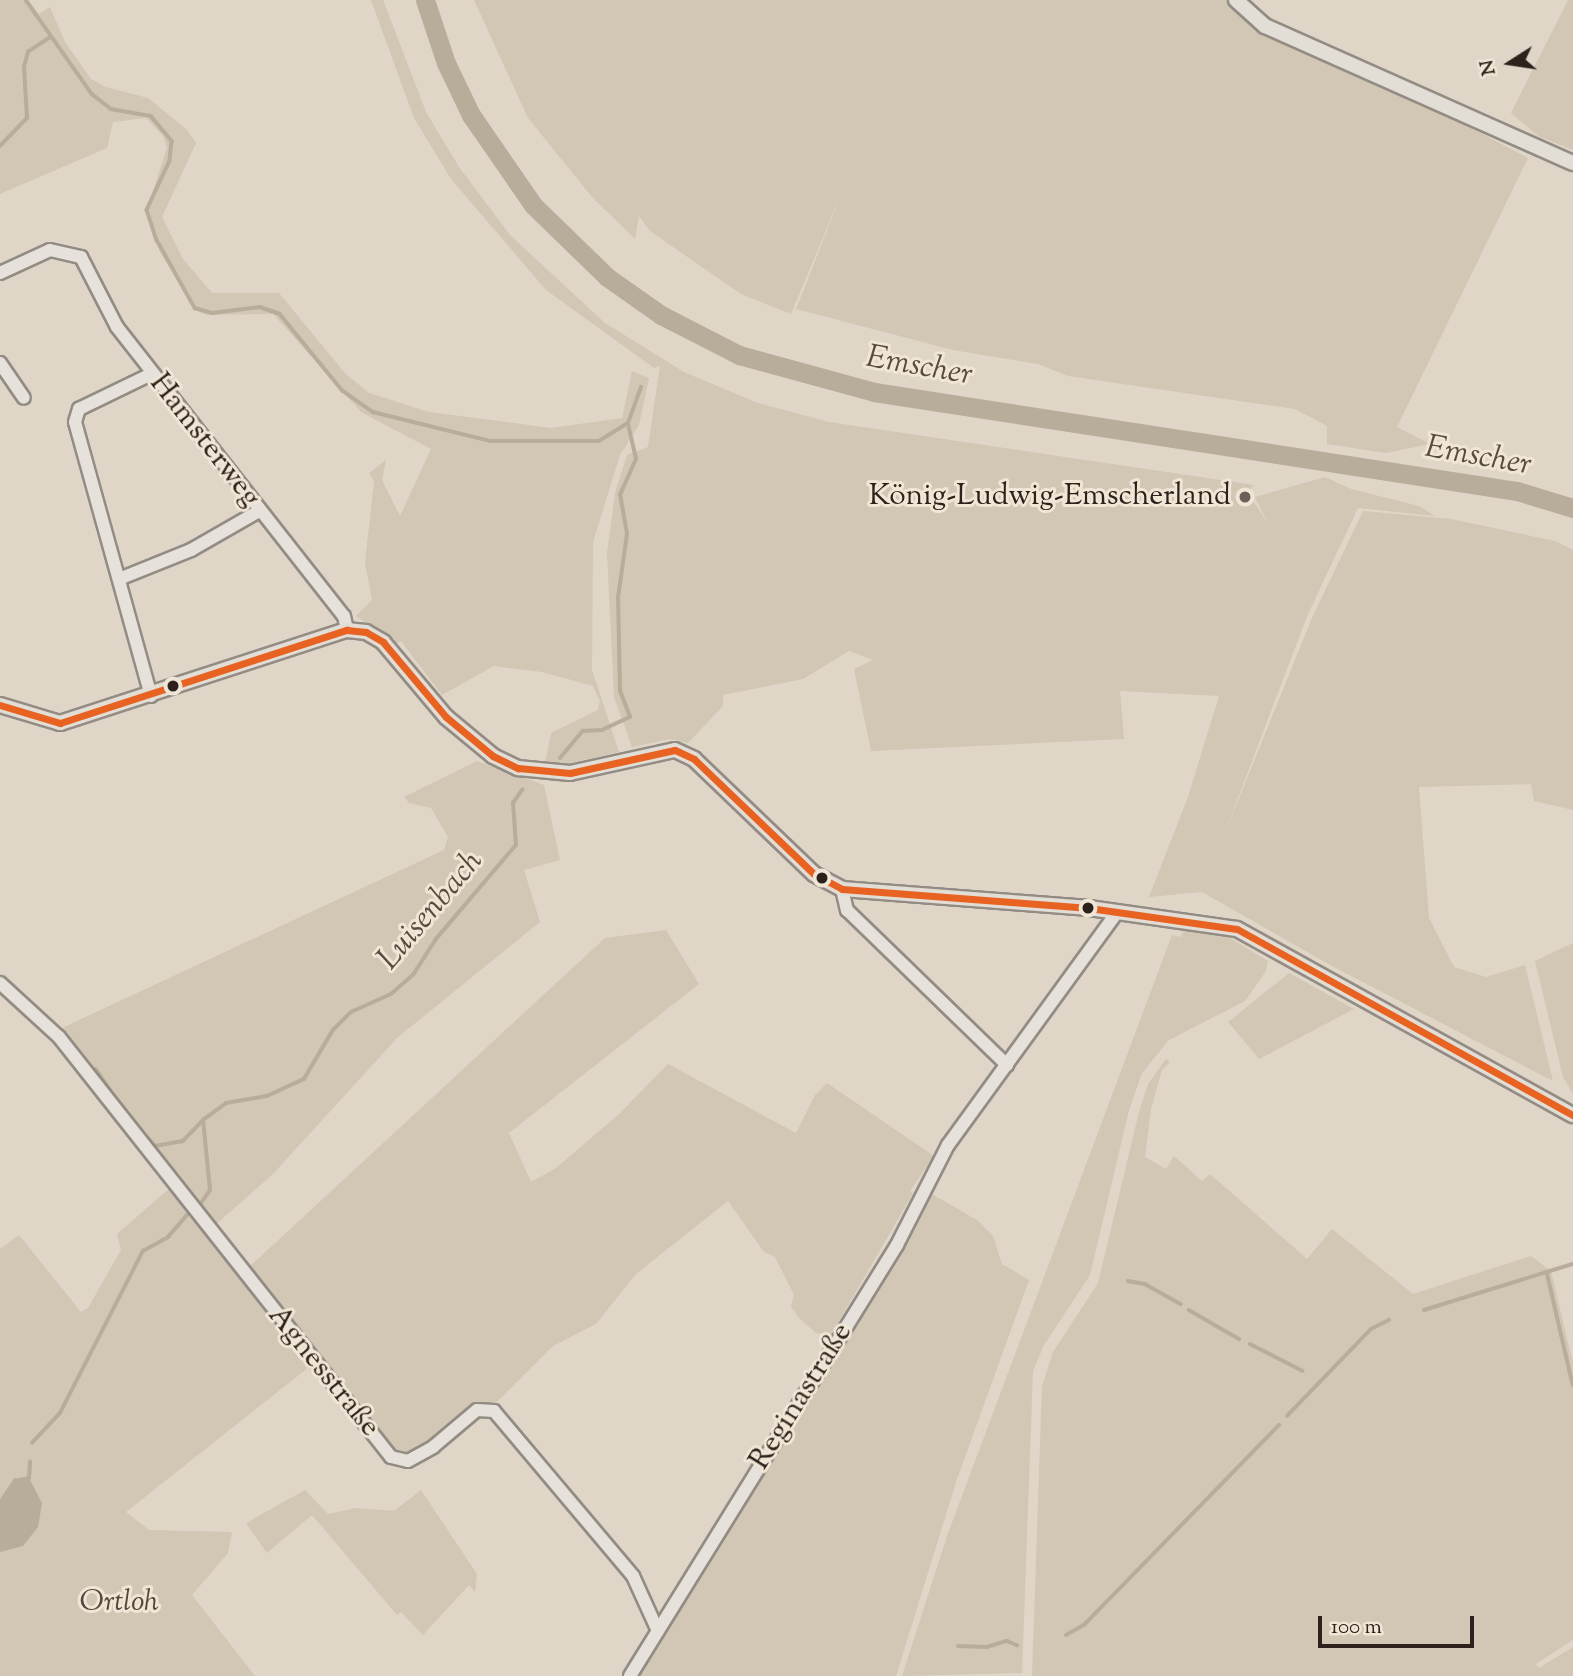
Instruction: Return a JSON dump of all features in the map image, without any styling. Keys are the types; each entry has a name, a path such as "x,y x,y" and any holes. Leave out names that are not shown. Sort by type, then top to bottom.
{"main road":[{"path":"1236,0 1265,26 1573,163"},
{"path":"0,705 60,723 151,696 347,630 366,632 383,642 446,718 493,756 518,768 561,774 665,750 688,754 814,874 842,889 1117,912 1237,929 1573,1115"}],"street":[{"name":"Hamsterweg","path":"0,273 36,254 66,251 81,257 91,270 117,327 151,374 344,616 347,630"},
{"path":"0,363 24,398"},
{"path":"151,374 79,409 75,422 151,696"},
{"path":"119,579 191,550 260,511"},
{"path":"842,889 847,909 1007,1065"},
{"name":"Reginastraße","path":"629,1676 897,1245 948,1145 1117,912"},
{"name":"Agnesstraße","path":"1,987 59,1037 391,1457 408,1461 433,1447 477,1410 494,1411 632,1576 658,1631"}],"green space":[{"path":"0,0 28,0 39,14 50,7 65,42 91,79 106,87 148,98 187,130 196,143 162,217 183,259 212,293 279,293 345,373 369,393 429,412 551,428 622,418 632,371 649,378 639,425 620,455 593,542 592,670 619,752 561,765 545,764 551,733 598,710 600,701 593,686 542,672 494,666 442,695 401,641 397,643 356,616 372,600 365,563 374,481 369,473 386,460 382,480 400,516 431,449 361,412 273,314 207,315 195,310 160,252 146,214 167,147 163,136 146,118 113,122 107,148 0,194"},
{"path":"371,0 383,0 426,112 459,167 510,235 605,323 684,372 755,402 829,422 1254,485 1247,492 1268,523 1255,497 1325,477 1351,489 1419,506 1435,516 1358,508 1308,614 1222,840 1312,618 1363,511 1451,519 1555,541 1573,550 1573,810 1534,801 1531,784 1419,787 1429,918 1454,967 1486,977 1525,965 1553,1081 1332,966 1202,892 1149,897 1188,797 1219,696 1120,691 1124,739 871,751 854,669 873,660 849,651 803,679 723,695 723,706 688,743 670,739 632,747 614,697 607,553 615,493 627,455 648,447 660,366 654,368 546,290 451,179 414,118"},
{"path":"474,0 1229,0 1528,158 1397,427 1430,444 1386,453 1327,444 1327,426 1295,409 1068,376 1038,364 953,350 796,309 845,185 791,314 741,294 650,231 639,216 635,239 592,197 528,118"},
{"path":"1568,0 1573,0 1573,150 1538,136 1511,113"},
{"name":"Ortloh","path":"477,761 544,785 560,860 524,870 540,922 397,1038 272,1175 206,1233 309,1367 126,1512 149,1530 232,1532 228,1553 192,1595 255,1676 0,1676 0,1249 19,1235 81,1312 88,1308 121,1250 117,1234 170,1188 49,1034 444,850 448,837 431,808 409,803 404,797"},
{"path":"1186,929 1228,937 1268,961 1266,971 1245,1001 1169,1040 1142,1073 1129,1110 1090,1275 1044,1345 1033,1371 1022,1673 902,1676 947,1536 1172,935 1180,937"},
{"path":"666,930 699,984 509,1133 531,1182 556,1168 617,1116 668,1064 796,1133 815,1095 827,1083 934,1156 910,1191 913,1193 831,1335 816,1333 791,1307 794,1295 775,1257 764,1252 728,1201 636,1274 596,1324 553,1346 487,1412 480,1407 415,1458 391,1450 249,1267 605,938"},
{"path":"1573,943 1573,1094 1563,1077 1535,961"},
{"path":"1289,973 1354,1009 1259,1059 1228,1022"},
{"path":"1166,1059 1170,1062 1162,1070 1151,1109 1145,1157 1166,1169 1174,1156 1202,1181 1210,1174 1307,1259 1332,1229 1413,1294 1531,1256 1551,1271 1573,1364 1573,1640 1536,1664 1539,1668 1573,1647 1573,1676 1032,1676 1042,1386 1053,1352 1098,1283 1139,1112 1148,1084"},
{"path":"930,1193 977,1220 993,1236 1002,1264 1029,1280 957,1479 896,1676 632,1676"},
{"path":"305,1490 328,1514 356,1508 394,1511 421,1490 477,1574 475,1592 469,1585 423,1635 401,1612 397,1615 312,1515 267,1553 246,1523"}],"shaded area":[{"path":"29,1478 42,1503 38,1527 23,1546 0,1552 0,1503 15,1481"}],"waterway":[{"path":"26,0 92,94 111,109 151,116 172,141 170,161 147,210 157,240 195,308 212,313 260,307 280,314 343,391 373,412 490,441 599,441 628,423 641,387"},
{"name":"Emscher","path":"425,0 446,63 471,115 533,205 607,277 661,315 739,355 874,392 1517,491 1573,508"},
{"path":"0,146 27,118 24,67 28,52 50,37"},
{"name":"Luisenbach","path":"560,758 583,731 602,730 630,717 620,691 618,598 627,534 620,495 636,459 628,425"},
{"name":"Luisenbach","path":"199,1206 210,1190 203,1120 226,1103 267,1096 304,1079 333,1030 351,1012 391,994 413,975 436,939 516,845 513,803 522,790"},
{"path":"96,1069 118,1102"},
{"path":"143,1133 155,1146 183,1141 203,1120"},
{"path":"32,1443 60,1413 143,1251 168,1237 190,1212"},
{"path":"1424,1310 1573,1264"},
{"path":"1547,1272 1573,1385"},
{"path":"1128,1281 1145,1284 1181,1304"},
{"path":"1189,1310 1239,1339"},
{"path":"1287,1416 1371,1329 1389,1320"},
{"path":"1250,1344 1303,1371"},
{"path":"1066,1635 1084,1625 1279,1425"},
{"path":"0,1503 15,1481 29,1478 30,1462"},
{"path":"958,1646 987,1647 1007,1641 1017,1645"}],"transit line":[{"path":"0,705 60,723 347,630 366,632 383,642 446,717 493,756 518,768 570,773 675,750 694,759 814,874 842,889 1089,908 1237,929 1573,1115"}],"place":[{"name":"König-Ludwig-Emscherland","path":"1245,497"}]}
